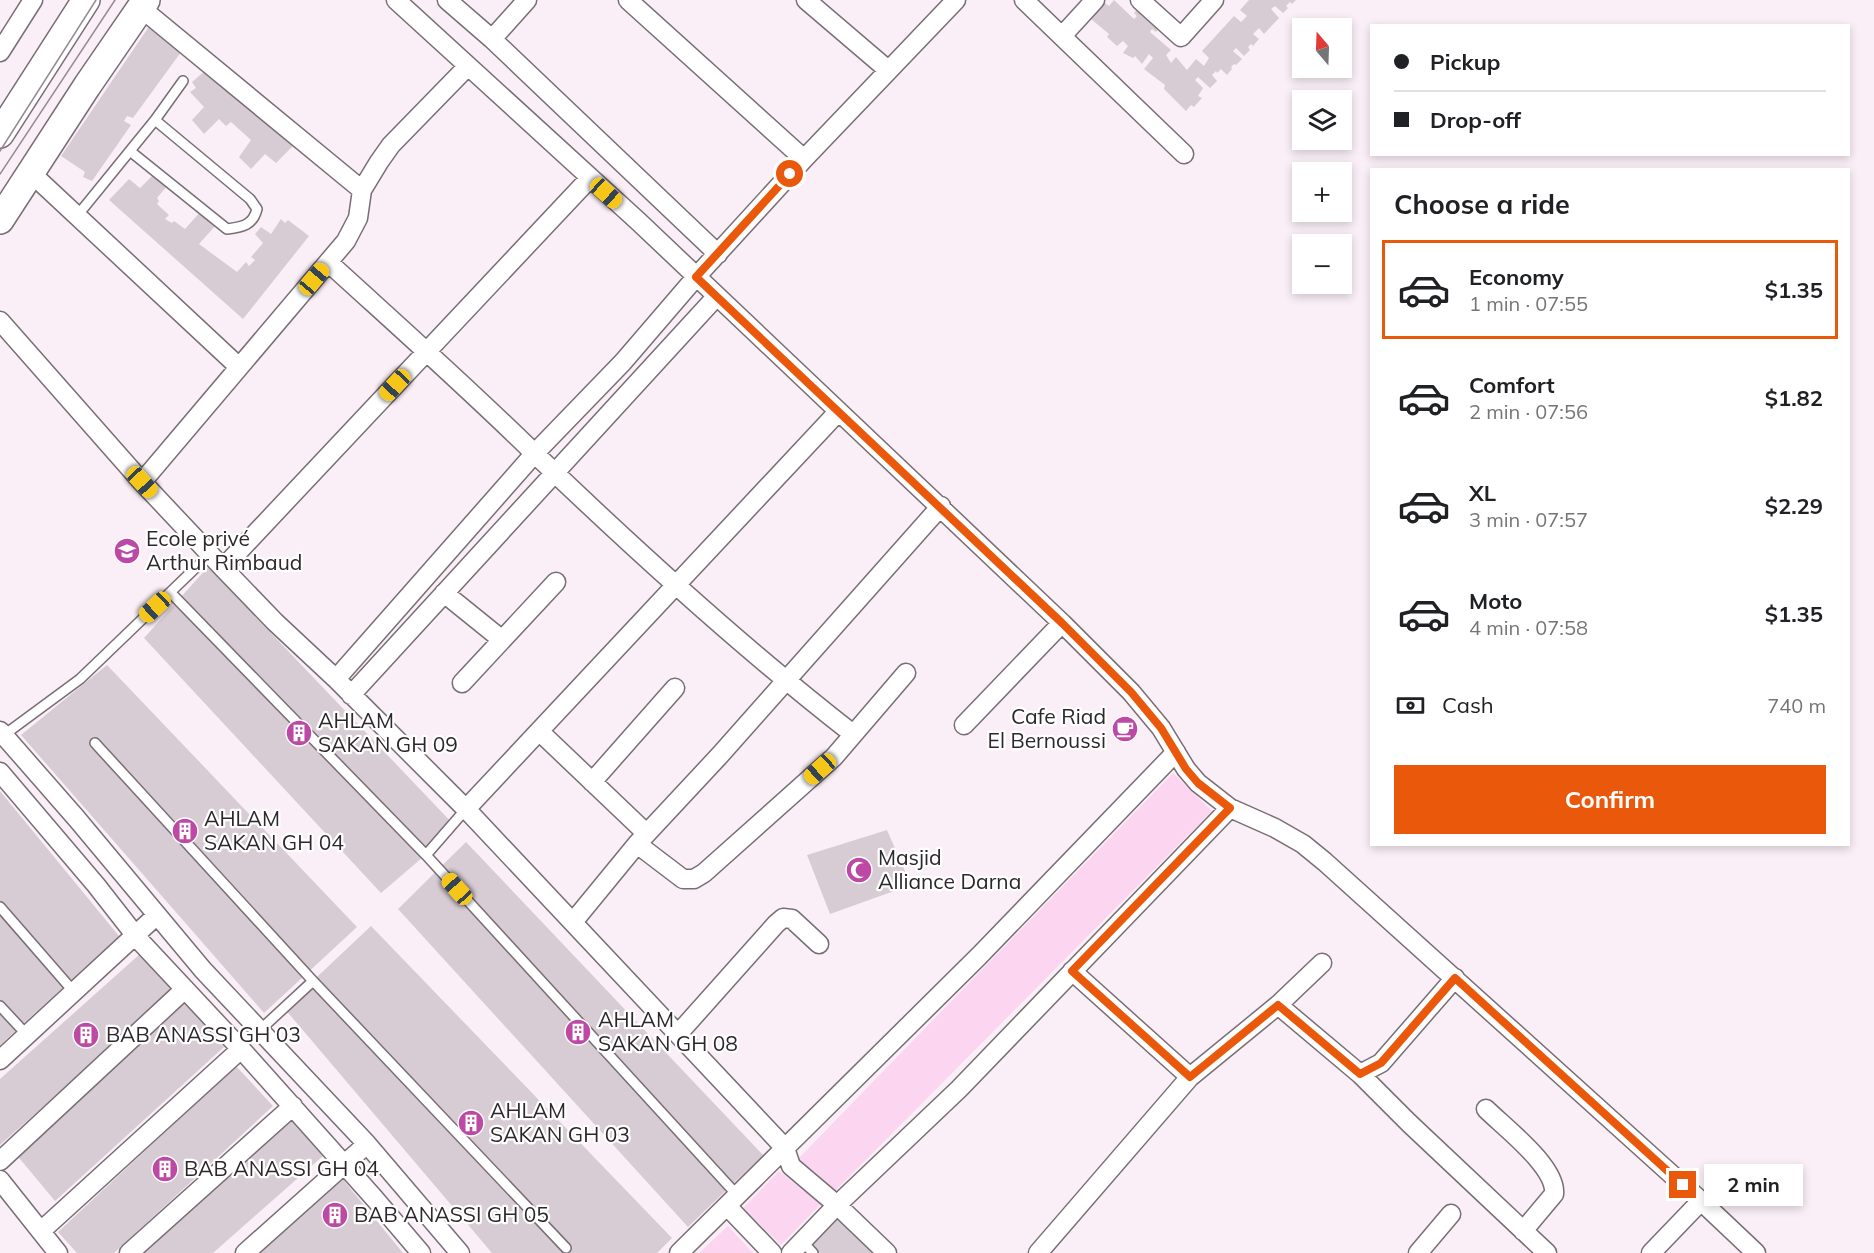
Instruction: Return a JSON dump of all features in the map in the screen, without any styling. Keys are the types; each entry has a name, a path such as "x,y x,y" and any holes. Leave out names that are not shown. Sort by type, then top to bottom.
{"main road":[{"path":"0,134 86,0"},
{"path":"0,220 143,4"}],"street":[{"path":"0,52 33,0"},
{"path":"396,0 696,277 1062,623 1131,692 1161,728 1186,769 1198,783 1230,808 1275,828 1303,844 1455,978 1756,1253"},
{"path":"447,0 492,39 718,254"},
{"path":"492,39 527,0"},
{"path":"628,0 804,159"},
{"path":"806,0 888,70"},
{"path":"336,678 535,453 622,362 804,159 956,0"},
{"path":"1024,0 1184,154"},
{"path":"1062,36 1095,0"},
{"path":"1140,0 1181,38 1214,0"},
{"path":"143,4 362,190"},
{"path":"142,482 346,241 358,218 362,190 391,145 468,66"},
{"path":"31,173 239,367"},
{"path":"223,568 590,178"},
{"path":"328,262 535,453 610,526 785,681 853,734"},
{"path":"351,695 716,297"},
{"path":"0,321 142,482 274,622 336,678 466,808 785,1148 791,1166 837,1205 887,1253"},
{"path":"466,808 838,412"},
{"path":"573,922 642,838 941,507"},
{"path":"462,683 556,582"},
{"path":"444,593 501,639"},
{"path":"964,725 1062,623"},
{"path":"539,732 592,782 642,838 683,879 694,879 704,873 834,757 906,673"},
{"path":"592,782 675,688"},
{"path":"2,733 203,970 367,1144 460,1253"},
{"path":"679,1253 979,957 1176,752"},
{"path":"2,780 135,935 241,1048 421,1253"},
{"path":"802,1249 837,1205 959,1089 1230,808"},
{"path":"0,1060 158,915"},
{"path":"678,1034 783,918 792,919 819,944"},
{"path":"1038,1253 1190,1077 1278,1005 1322,963"},
{"path":"1072,971 1190,1077"},
{"path":"1360,1074 1381,1063 1455,978"},
{"path":"0,1161 184,989"},
{"path":"1278,1005 1360,1074 1547,1253"},
{"path":"41,1231 241,1048"},
{"path":"129,1253 293,1106"},
{"path":"1486,1109 1536,1158 1552,1179 1554,1194 1523,1231"},
{"path":"245,1253 367,1144"},
{"path":"0,1180 58,1253"},
{"path":"732,1201 772,1253"},
{"path":"1651,1253 1701,1201"},
{"path":"1418,1253 1452,1214"}],"lane":[{"path":"77,216 155,120 183,81"},
{"path":"130,151 227,229 242,227 255,218 257,209 250,199 155,120"},
{"path":"2,733 80,679 210,554"},
{"path":"171,593 426,855 732,1201"},
{"path":"95,742 313,981 566,1248"},
{"path":"426,855 466,808"},
{"path":"0,907 74,992"},
{"path":"260,1030 313,981"},
{"path":"0,1006 27,1035"}],"shaded area":[{"path":"1173,773 1212,811 835,1191 798,1159"},
{"path":"779,1171 821,1204 781,1245 743,1208"},
{"path":"728,1226 753,1253 699,1253"}],"building":[{"path":"1114,0 1134,19 1137,16 1134,13 1139,7 1160,26 1156,32 1152,29 1150,32 1171,50 1166,55 1171,63 1176,57 1187,70 1196,59 1204,66 1209,58 1202,51 1234,16 1241,22 1247,16 1240,10 1249,0 1296,0 1286,6 1288,8 1283,13 1275,6 1271,9 1279,18 1264,34 1259,28 1253,34 1259,39 1253,46 1251,44 1248,47 1250,50 1244,56 1236,48 1233,51 1242,59 1231,67 1227,75 1221,69 1217,73 1216,71 1212,75 1217,81 1210,88 1198,77 1195,80 1203,88 1198,96 1202,98 1194,107 1191,105 1186,111 1164,89 1165,85 1144,69 1153,58 1149,54 1142,64 1135,56 1133,58 1123,53 1128,46 1123,41 1117,46 1107,37 1109,34 1091,19 1105,3 1109,6"},
{"path":"150,25 184,48 133,118 127,116 124,121 131,125 92,181 83,177 85,172 61,156"},
{"path":"206,70 296,143 276,163 265,154 251,169 239,157 251,140 231,122 226,126 219,119 204,134 192,120 204,107 190,92 196,88 192,82"},
{"path":"154,174 167,186 157,198 159,201 157,204 169,215 165,219 172,223 174,221 185,229 202,210 217,224 199,244 237,272 246,262 249,266 255,260 251,257 263,243 255,234 261,227 271,234 281,219 285,223 288,220 309,236 243,319 109,200 129,179 140,188"},
{"name":"AHLAM SAKAN GH 09","path":"208,567 457,828 381,893 144,638"},
{"name":"AHLAM SAKAN GH 04","path":"107,665 357,927 264,1013 21,735"},
{"path":"0,791 119,936 0,1045"},
{"name":"Masjid Alliance Darna","path":"887,830 911,885 830,914 807,855"},
{"name":"AHLAM SAKAN GH 08","path":"466,842 763,1155 688,1227 398,909"},
{"name":"AHLAM SAKAN GH 03","path":"371,926 672,1238 657,1253 492,1253 284,1008"},
{"name":"BAB ANASSI GH 03","path":"140,954 173,991 0,1145 0,1079"},
{"path":"184,1001 224,1047 55,1201 15,1153"},
{"name":"BAB ANASSI GH 04","path":"236,1066 273,1106 114,1253 77,1253 58,1232"},
{"path":"289,1118 323,1156 213,1253 137,1253"},
{"name":"BAB ANASSI GH 05","path":"341,1177 403,1253 257,1253"},
{"path":"839,1215 880,1253 802,1253"}],"tram line":[{"path":"0,151 96,0"},
{"path":"0,174 115,0"}],"place":[{"name":"Ecole privé Arthur Rimbaud","path":"127,551"},
{"name":"Cafe Riad El Bernoussi","path":"1125,729"},
{"name":"AHLAM SAKAN GH 09","path":"299,733"},
{"name":"AHLAM SAKAN GH 04","path":"185,831"},
{"name":"Masjid Alliance Darna","path":"859,870"},
{"name":"AHLAM SAKAN GH 08","path":"578,1032"},
{"name":"BAB ANASSI GH 03","path":"86,1035"},
{"name":"AHLAM SAKAN GH 03","path":"471,1123"},
{"name":"BAB ANASSI GH 04","path":"165,1169"},
{"name":"BAB ANASSI GH 05","path":"335,1215"}],"route":[{"path":"790,174 696,277 1062,623 1131,692 1161,728 1186,769 1198,783 1230,808 1072,971 1190,1077 1278,1005 1360,1074 1381,1063 1455,978 1683,1185"}]}
